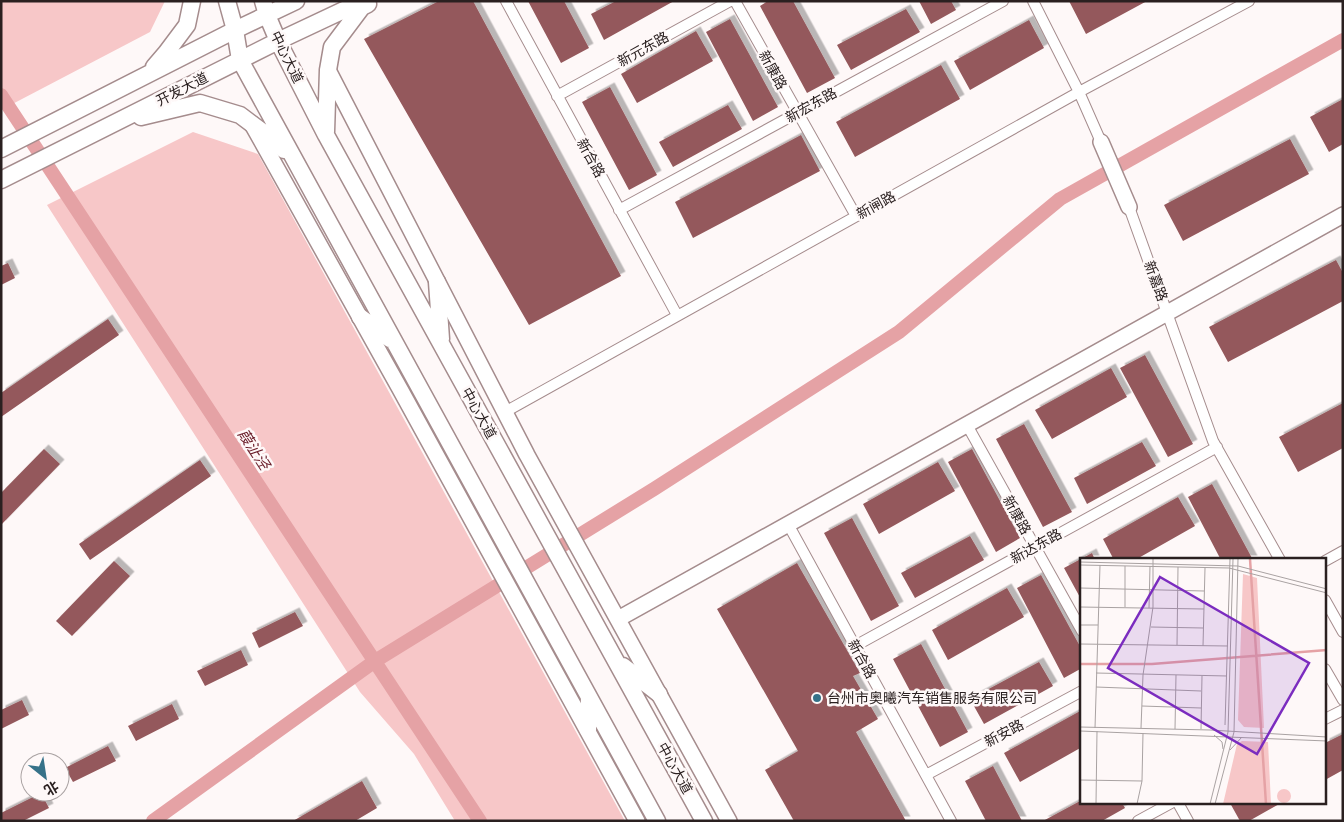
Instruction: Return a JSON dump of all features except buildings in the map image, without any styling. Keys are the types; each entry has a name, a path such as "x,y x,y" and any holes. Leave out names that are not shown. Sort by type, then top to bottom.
{"main road":[{"path":"146,75 166,53 187,25 192,1"},
{"path":"227,1 235,30 240,60 657,821"},
{"name":"开发大道","path":"1,149 235,30 265,8 296,1"},
{"name":"开发大道","path":"4,179 278,41 363,1"},
{"path":"326,135 328,70 332,47 362,7 372,1"},
{"name":"中心大道","path":"265,8 278,41 326,135 704,821"},
{"path":"328,70 504,412 729,821"},
{"path":"110,125 200,103 240,115 272,139 294,160"},
{"path":"251,122 638,821"},
{"name":"新嘉路","path":"1101,142 1129,207"},
{"path":"618,619 1343,215"},
{"path":"437,282 441,344"},
{"path":"360,317 395,344"},
{"path":"617,662 659,694"},
{"path":"588,730 589,697"}],"street":[{"name":"新合路","path":"506,1 677,316"},
{"name":"新元东路","path":"557,96 730,1"},
{"name":"新康路","path":"735,1 856,216"},
{"name":"新宏东路","path":"619,210 1003,1"},
{"name":"新嘉路","path":"1033,1 1079,92 1101,142"},
{"name":"新闸路","path":"504,412 1079,92 1249,1"},
{"name":"新嘉路","path":"1129,207 1214,441 1279,558"},
{"name":"新康路","path":"966,425 1080,627"},
{"name":"新达东路","path":"855,646 1217,447"},
{"name":"新合路","path":"788,524 951,821"},
{"path":"1326,560 1343,551"},
{"path":"1326,602 1343,632"},
{"path":"1326,671 1343,700"},
{"name":"新安路","path":"926,776 1080,692"},
{"path":"1326,719 1343,710"},
{"path":"1138,821 1170,804"},
{"path":"1179,804 1188,821"}],"shaded area":[{"path":"1,1 165,1 150,32 1,110"},
{"path":"193,132 258,154 625,821 455,821 414,754 360,692 47,205"}],"waterway":[{"path":"153,821 375,661 654,489 899,332 1060,199 1343,40"},
{"name":"葭沚泾","path":"1,95 480,821"}],"place":[{"name":"台州市奥曦汽车销售服务有限公司","path":"817,698"}]}
